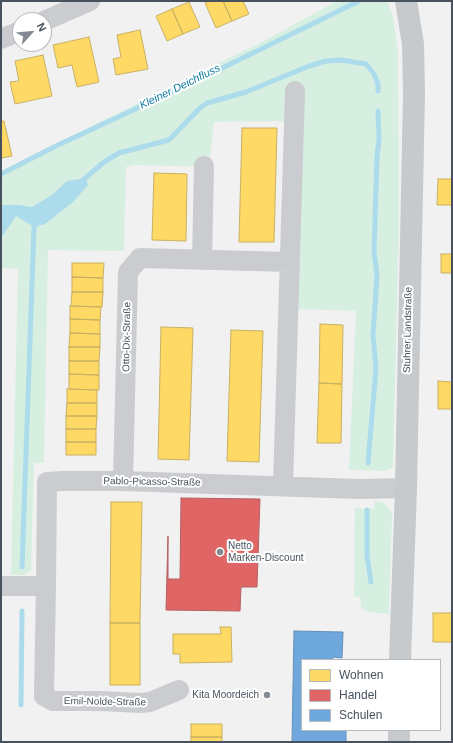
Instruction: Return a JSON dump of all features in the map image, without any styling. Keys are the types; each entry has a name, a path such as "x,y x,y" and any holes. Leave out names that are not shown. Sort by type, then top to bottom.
{"main road":[{"name":"Stuhrer Landstraße","path":"400,659 406,488 414,94 413,44 406,1"},
{"path":"399,731 399,742"}],"street":[{"path":"52,18 90,1"},
{"path":"1,39 12,34"},
{"path":"283,485 295,91"},
{"path":"202,260 204,166"},
{"name":"Otto-Dix-Straße","path":"124,482 128,272 140,258 289,262"},
{"name":"Pablo-Picasso-Straße","path":"46,586 48,482 283,485 359,489 406,488"},
{"path":"1,586 46,586"},
{"name":"Emil-Nolde-Straße","path":"46,586 44,696 53,701 141,703 150,702 179,690"}],"green space":[{"path":"337,1 387,1 393,17 398,52 399,218 393,467 386,471 349,470 356,311 297,309 288,121 214,122 209,167 136,165 126,167 124,251 48,250 44,463 34,463 31,570 24,575 11,575 18,269 1,268 1,171 264,41"},
{"path":"375,501 382,502 392,513 389,614 368,612 361,607 360,597 354,597 355,508 374,509"}],"water":[{"path":"86,178 88,185 73,202 45,224 34,227 16,216 1,238 1,205 32,207 52,195 67,181"}],"building: Wohnen":[{"path":"210,1 223,1 232,21 216,28 205,3"},
{"path":"223,1 243,1 249,14 232,21"},
{"path":"189,2 200,27 183,34 172,9"},
{"path":"172,9 183,34 167,41 156,16"},
{"path":"140,30 148,69 116,75 113,59 121,57 117,35"},
{"path":"89,37 99,82 77,87 72,65 58,68 53,45"},
{"path":"43,55 52,96 15,104 10,82 19,81 15,61"},
{"path":"1,121 4,121 12,156 1,158"},
{"path":"242,128 277,128 274,242 239,242"},
{"path":"154,173 187,174 186,241 152,240"},
{"path":"438,179 452,179 452,205 437,205"},
{"path":"441,254 452,254 452,273 441,273"},
{"path":"72,263 104,263 103,278 72,277"},
{"path":"72,277 103,278 103,292 72,292"},
{"path":"72,292 103,292 102,307 71,306"},
{"path":"70,306 101,307 100,320 70,319"},
{"path":"70,319 100,320 100,334 70,333"},
{"path":"320,324 343,325 342,384 319,383"},
{"path":"161,327 193,328 189,460 158,459"},
{"path":"231,330 263,331 259,462 227,461"},
{"path":"70,333 100,334 100,347 69,347"},
{"path":"69,347 100,347 99,361 69,361"},
{"path":"69,361 99,361 99,375 69,374"},
{"path":"69,374 99,375 99,390 69,389"},
{"path":"438,381 452,382 452,409 438,409"},
{"path":"319,383 342,384 341,443 317,443"},
{"path":"67,389 97,390 97,403 67,403"},
{"path":"67,403 97,403 97,416 66,416"},
{"path":"66,416 97,416 96,429 66,429"},
{"path":"66,429 96,429 96,442 66,442"},
{"path":"66,442 96,442 96,455 66,455"},
{"path":"111,502 142,502 140,623 110,623"},
{"path":"433,613 452,613 452,642 433,642"},
{"path":"110,623 140,623 140,685 110,685"},
{"path":"220,627 231,627 232,662 180,663 180,654 173,654 173,634 221,634"},
{"path":"191,724 222,724 222,737 191,737"},
{"path":"191,737 222,737 222,742 191,742"}],"building: Handel":[{"name":"Netto Marken-Discount","path":"181,498 260,499 257,587 241,587 240,611 166,610 168,536 168,579 180,579"}],"building: Schulen":[{"path":"294,631 343,632 342,658 333,657 333,659 301,659 301,731 346,731 346,742 292,742"}],"waterway":[{"name":"Kleiner Deichfluss","path":"1,174 56,146 206,76 359,1"},
{"path":"82,181 104,162 119,153 169,140 200,108 207,103 246,92 309,66 326,61 341,60 366,64 374,74 378,84 378,91"},
{"path":"368,463 376,368 373,335 377,276 374,251 379,139 378,111"},
{"path":"22,567 34,227 38,221"},
{"path":"367,510 367,556 371,582"},
{"path":"21,705 22,611"}],"place":[{"name":"Netto Marken-Discount","path":"220,552"},
{"name":"Kita Moordeich","path":"267,695"}]}
